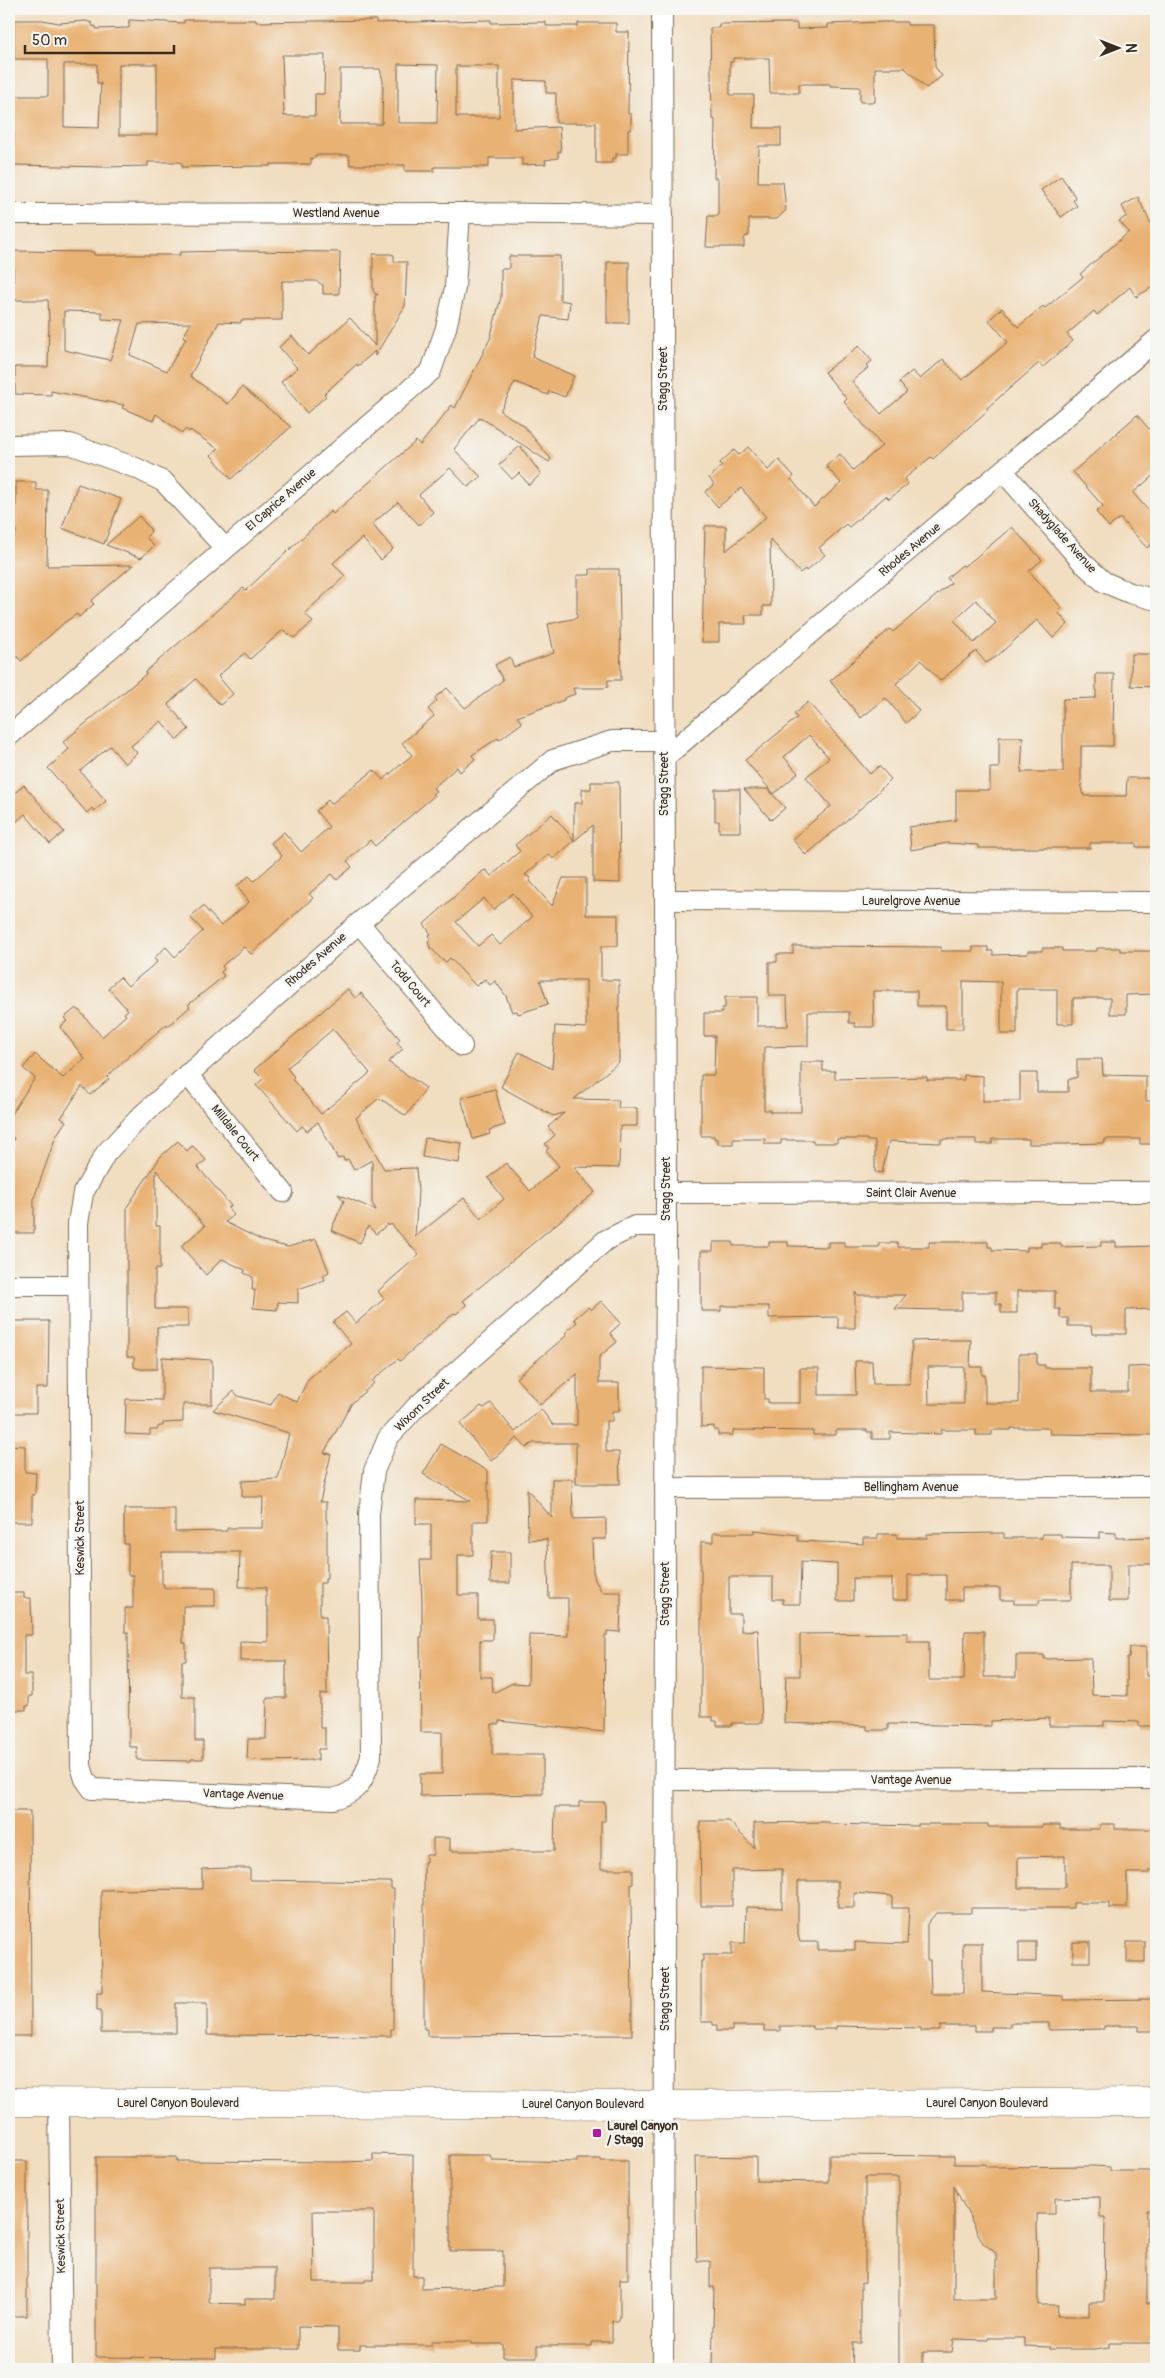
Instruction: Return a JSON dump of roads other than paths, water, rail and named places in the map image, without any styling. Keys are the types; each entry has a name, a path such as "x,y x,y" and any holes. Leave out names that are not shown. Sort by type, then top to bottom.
{"main road":[{"name":"Laurel Canyon Boulevard","path":"9,2102 665,2105 1156,2102"}],"street":[{"name":"Stagg Street","path":"662,9 666,1193 663,2369"},
{"name":"Westland Avenue","path":"9,214 460,213 663,215"},
{"name":"El Caprice Avenue","path":"9,736 431,370 446,328 455,288 460,213"},
{"name":"Rhodes Avenue","path":"78,1285 78,1224 83,1193 106,1153 142,1115 187,1074 359,923 554,760 612,741 664,750 1004,471 1156,340"},
{"path":"9,445 70,444 136,468 164,482 225,548"},
{"name":"Shadyglade Avenue","path":"1004,471 1083,563 1104,582 1130,594 1156,600"},
{"name":"Laurelgrove Avenue","path":"665,900 1156,902"},
{"name":"Todd Court","path":"359,923 462,1046"},
{"name":"Milldale Court","path":"187,1074 284,1192"},
{"name":"Saint Clair Avenue","path":"666,1193 1156,1192"},
{"name":"Wixom Street","path":"372,1756 369,1514 374,1471 388,1438 416,1407 606,1240 634,1226 665,1226"},
{"path":"9,1285 78,1285"},
{"name":"Keswick Street","path":"78,1285 80,1756 85,1779 92,1789"},
{"name":"Bellingham Avenue","path":"665,1488 1156,1487"},
{"name":"Vantage Avenue","path":"92,1789 334,1798 350,1794 364,1778 372,1756"},
{"name":"Vantage Avenue","path":"665,1780 1156,1779"},
{"name":"Keswick Street","path":"60,2102 62,2369"}],"place":[{"name":"Laurel Canyon / Stagg","path":"597,2133"}]}
